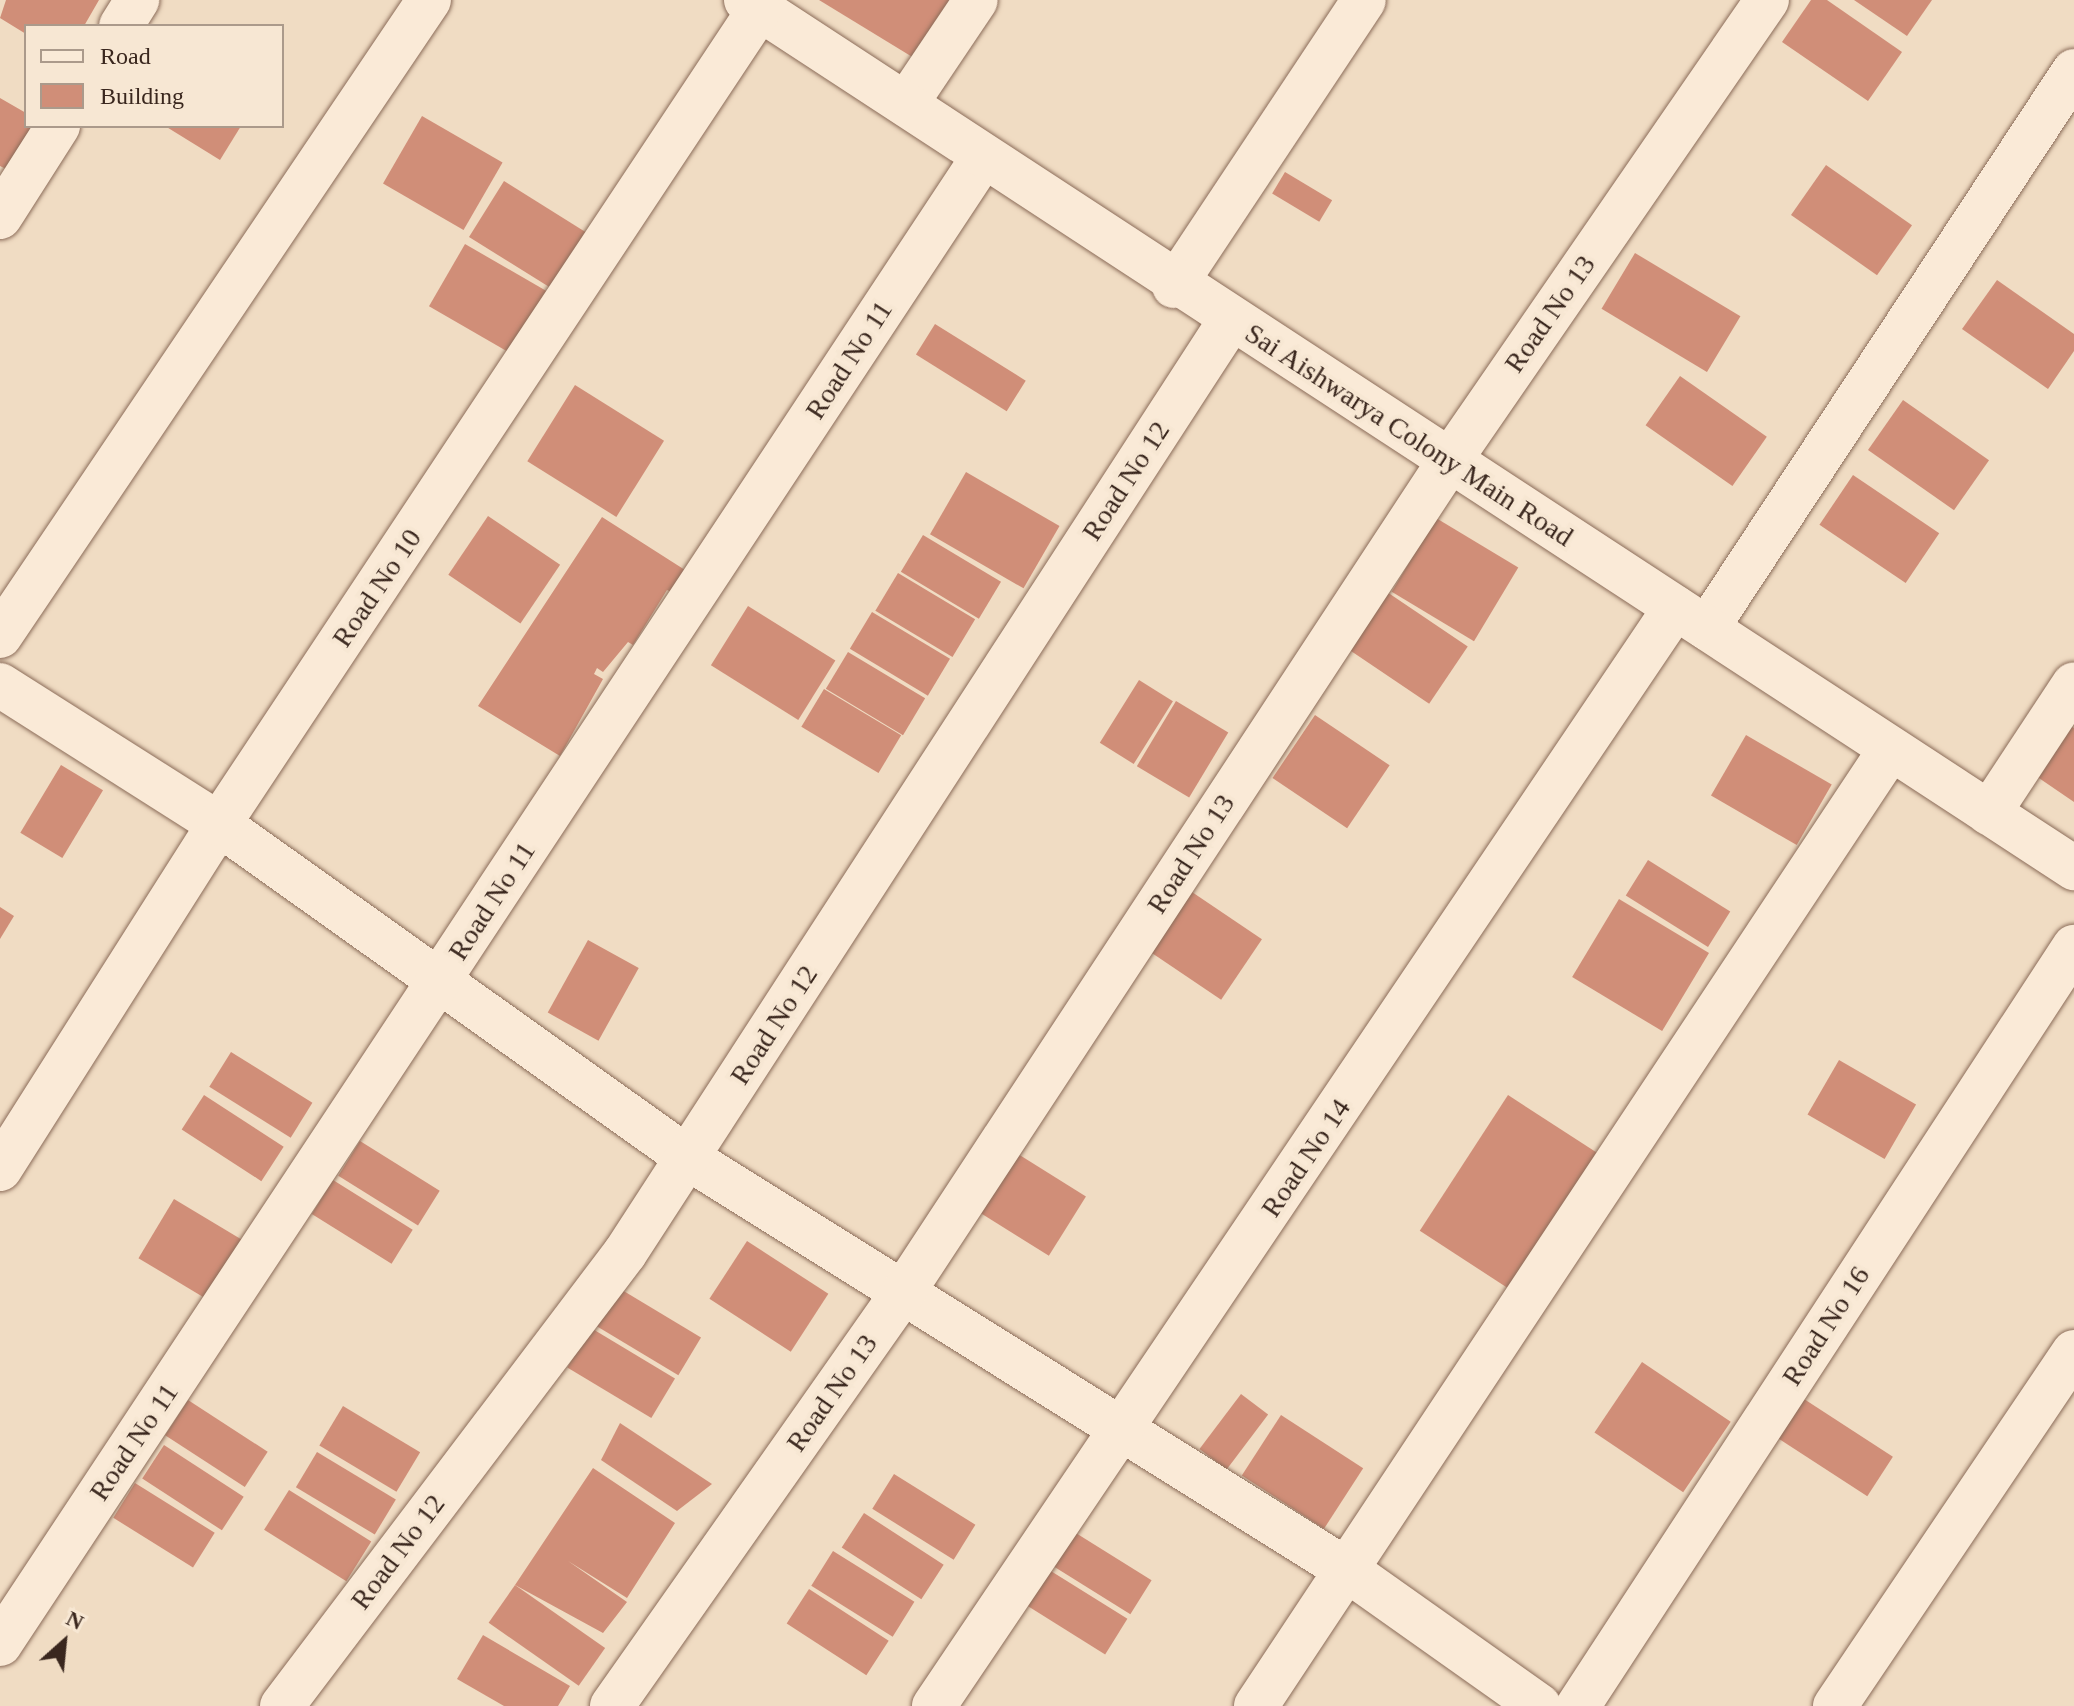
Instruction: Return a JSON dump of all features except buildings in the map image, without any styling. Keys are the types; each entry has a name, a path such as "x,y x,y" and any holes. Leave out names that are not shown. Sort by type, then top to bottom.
{"street":[{"path":"122,24 137,0"},
{"path":"0,636 429,0"},
{"path":"906,104 976,0"},
{"path":"1174,286 1364,0"},
{"name":"Road No 13","path":"612,1706 906,1288 1448,463 1767,0"},
{"name":"Sai Aishwarya Colony Main Road","path":"752,5 906,104 1174,286 1231,319 1448,463 1691,618 1889,751 2074,868"},
{"name":"Road No 10","path":"0,1169 219,824 752,5"},
{"name":"Road No 14","path":"934,1706 2074,71"},
{"path":"0,217 57,128"},
{"name":"Road No 11","path":"0,1644 983,157"},
{"name":"Road No 12","path":"282,1706 625,1253 1231,319"},
{"path":"1989,813 2074,684"},
{"path":"0,685 219,824 688,1158 906,1288 1350,1572 1539,1706"},
{"path":"1256,1706 1350,1572 1889,751"},
{"name":"Road No 16","path":"1578,1706 2074,947"},
{"path":"1835,1706 2074,1352"}]}
